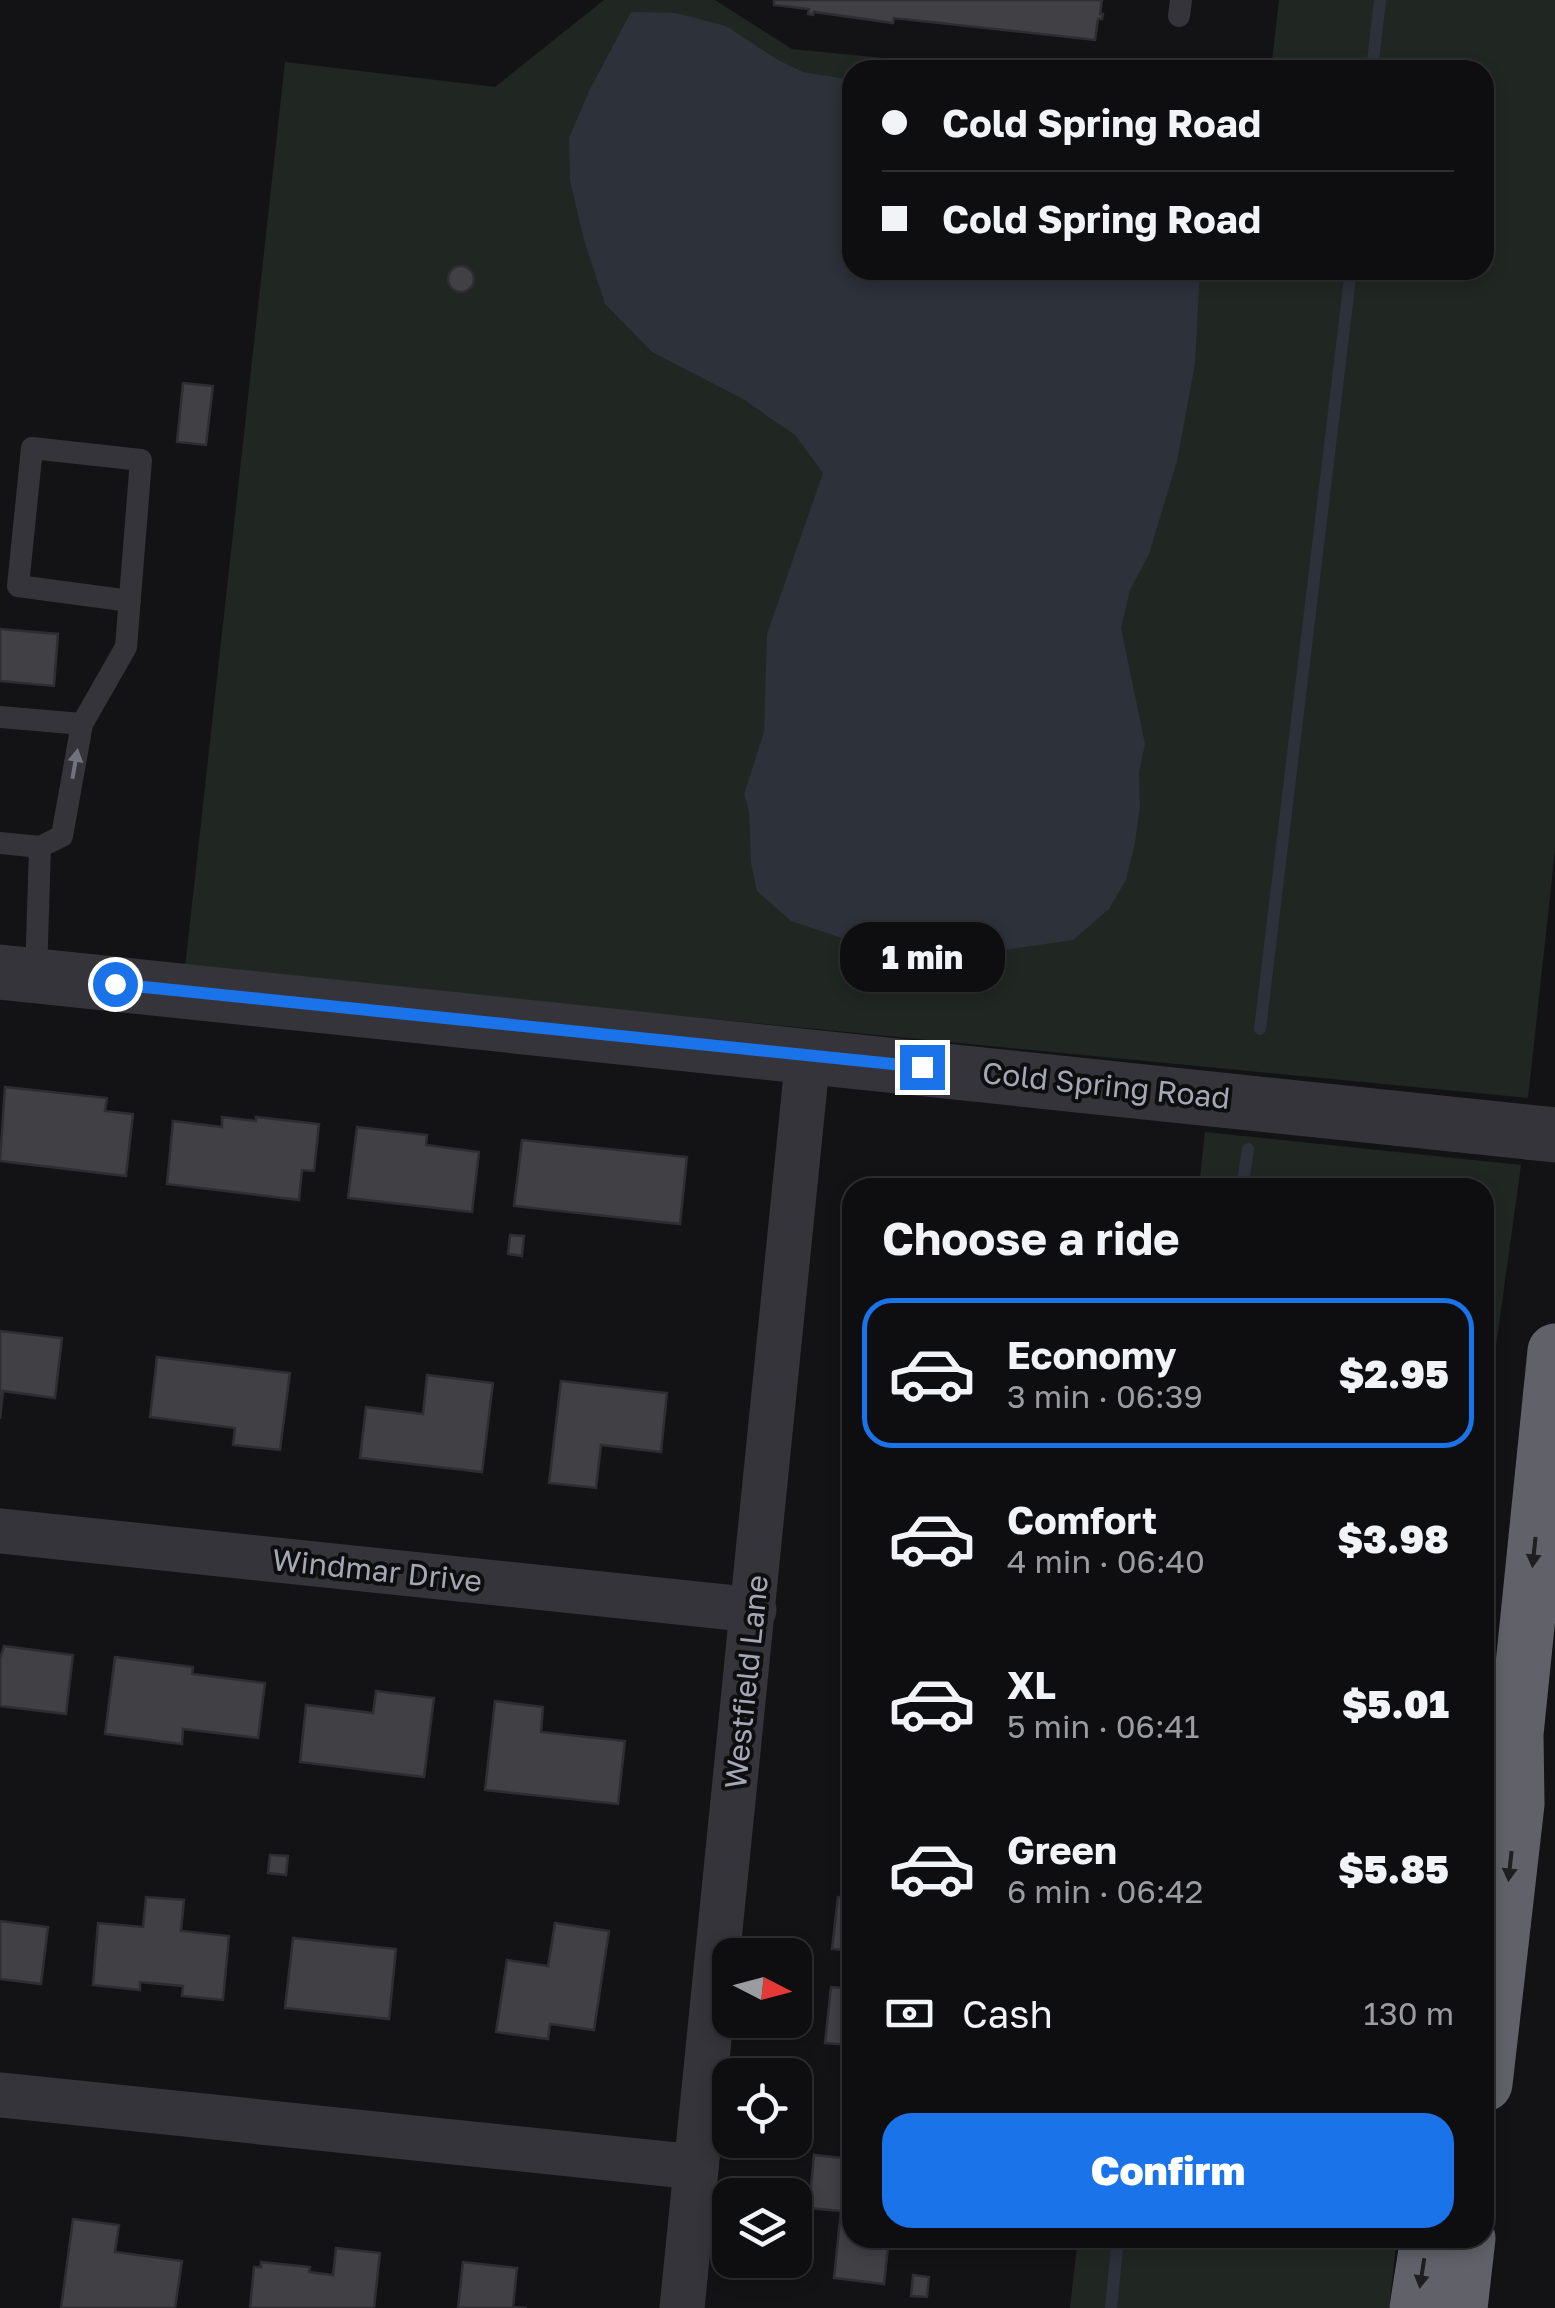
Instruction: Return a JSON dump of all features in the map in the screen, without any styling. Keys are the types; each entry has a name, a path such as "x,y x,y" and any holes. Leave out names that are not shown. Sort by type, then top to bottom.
{"highway":[{"path":"1494,2005 1517,1804 1516,1734 1555,1351"},
{"path":"1494,1776 1516,1734"},
{"path":"1417,2308 1426,2248"},
{"path":"1460,2308 1467,2248"}],"street":[{"name":"Cold Spring Road","path":"18,974 1555,1135"},
{"name":"Westfield Lane","path":"682,2308 808,1055"},
{"name":"Windmar Drive","path":"0,1531 754,1610"},
{"path":"0,2095 696,2167"}],"lane":[{"path":"0,842 40,847 62,836 82,724 126,647 130,601 141,460 32,448 18,586 130,601"},
{"path":"0,717 82,724"},
{"path":"18,974 40,847"}],"shaded area":[{"path":"604,0 715,0 792,49 903,60 842,60 842,280 1494,280 1494,60 1272,60 1279,0 1555,0 1555,850 1528,1098 185,968 285,62 495,87"},
{"path":"631,12 676,13 726,26 803,72 842,78 842,280 1199,280 1195,364 1177,461 1149,554 1130,590 1121,628 1145,744 1139,772 1135,843 1126,880 1109,909 1073,940 962,956 881,951 869,941 842,938 791,921 757,891 744,794 764,732 767,634 823,473 795,435 743,399 652,352 605,304 570,181 569,138"},
{"path":"1205,1132 1521,1165 1494,1361 1494,1178 1200,1178"},
{"path":"1077,2248 1396,2248 1389,2308 1070,2308"}],"building":[{"path":"774,0 1102,0 1103,14 1098,19 1095,40 894,18 893,23 814,12 813,15 808,14 809,9 774,5"},
{"path":"461,266 470,270 474,279 470,288 461,292 452,288 448,279 452,270"},
{"path":"183,383 213,386 206,445 177,442"},
{"path":"0,629 58,634 54,686 0,681"},
{"path":"5,1087 107,1098 105,1111 133,1114 126,1176 0,1161"},
{"path":"222,1117 319,1124 314,1171 302,1170 299,1200 167,1184 173,1121 222,1127"},
{"path":"357,1127 427,1135 426,1145 479,1152 472,1212 348,1198"},
{"path":"522,1140 687,1157 680,1224 514,1206"},
{"path":"510,1235 524,1236 522,1256 508,1254"},
{"path":"0,1331 62,1338 55,1398 3,1391 0,1419"},
{"path":"157,1357 290,1373 280,1450 233,1445 235,1428 150,1417"},
{"path":"427,1375 493,1383 482,1472 360,1458 366,1407 423,1414"},
{"path":"561,1381 667,1393 661,1452 601,1445 596,1488 549,1483"},
{"path":"4,1646 73,1655 66,1714 0,1706 0,1659"},
{"path":"115,1657 193,1667 192,1674 265,1683 258,1738 183,1729 182,1744 105,1734"},
{"path":"376,1691 434,1698 424,1777 300,1762 306,1705 373,1713"},
{"path":"495,1701 543,1707 541,1732 625,1741 618,1804 485,1790"},
{"path":"270,1855 288,1856 286,1875 268,1873"},
{"path":"146,1897 184,1900 181,1931 229,1936 223,2000 182,1996 183,1986 140,1982 140,1990 93,1985 98,1923 143,1927"},
{"path":"838,1897 842,1898 842,1950 832,1949"},
{"path":"0,1921 48,1927 41,1984 0,1979"},
{"path":"555,1923 609,1931 594,2030 550,2024 548,2039 496,2032 507,1960 548,1966"},
{"path":"293,1938 396,1949 389,2019 285,2008"},
{"path":"831,1987 842,1988 842,2044 825,2043"},
{"path":"814,2155 842,2158 842,2248 888,2248 884,2284 834,2278 841,2211 812,2208"},
{"path":"73,2219 119,2225 115,2252 182,2261 175,2308 61,2308"},
{"path":"336,2248 380,2253 374,2308 250,2308 254,2267 261,2267 261,2262 310,2267 309,2272 333,2275"},
{"path":"463,2262 517,2268 513,2307 527,2308 458,2308"},
{"path":"913,2275 929,2277 927,2297 911,2296"}],"waterway":[{"path":"1373,60 1380,0"},
{"path":"1260,1029 1350,280"},
{"path":"1244,1178 1248,1149"},
{"path":"1111,2308 1117,2248"}],"route":[{"path":"115,984 922,1067"}]}
